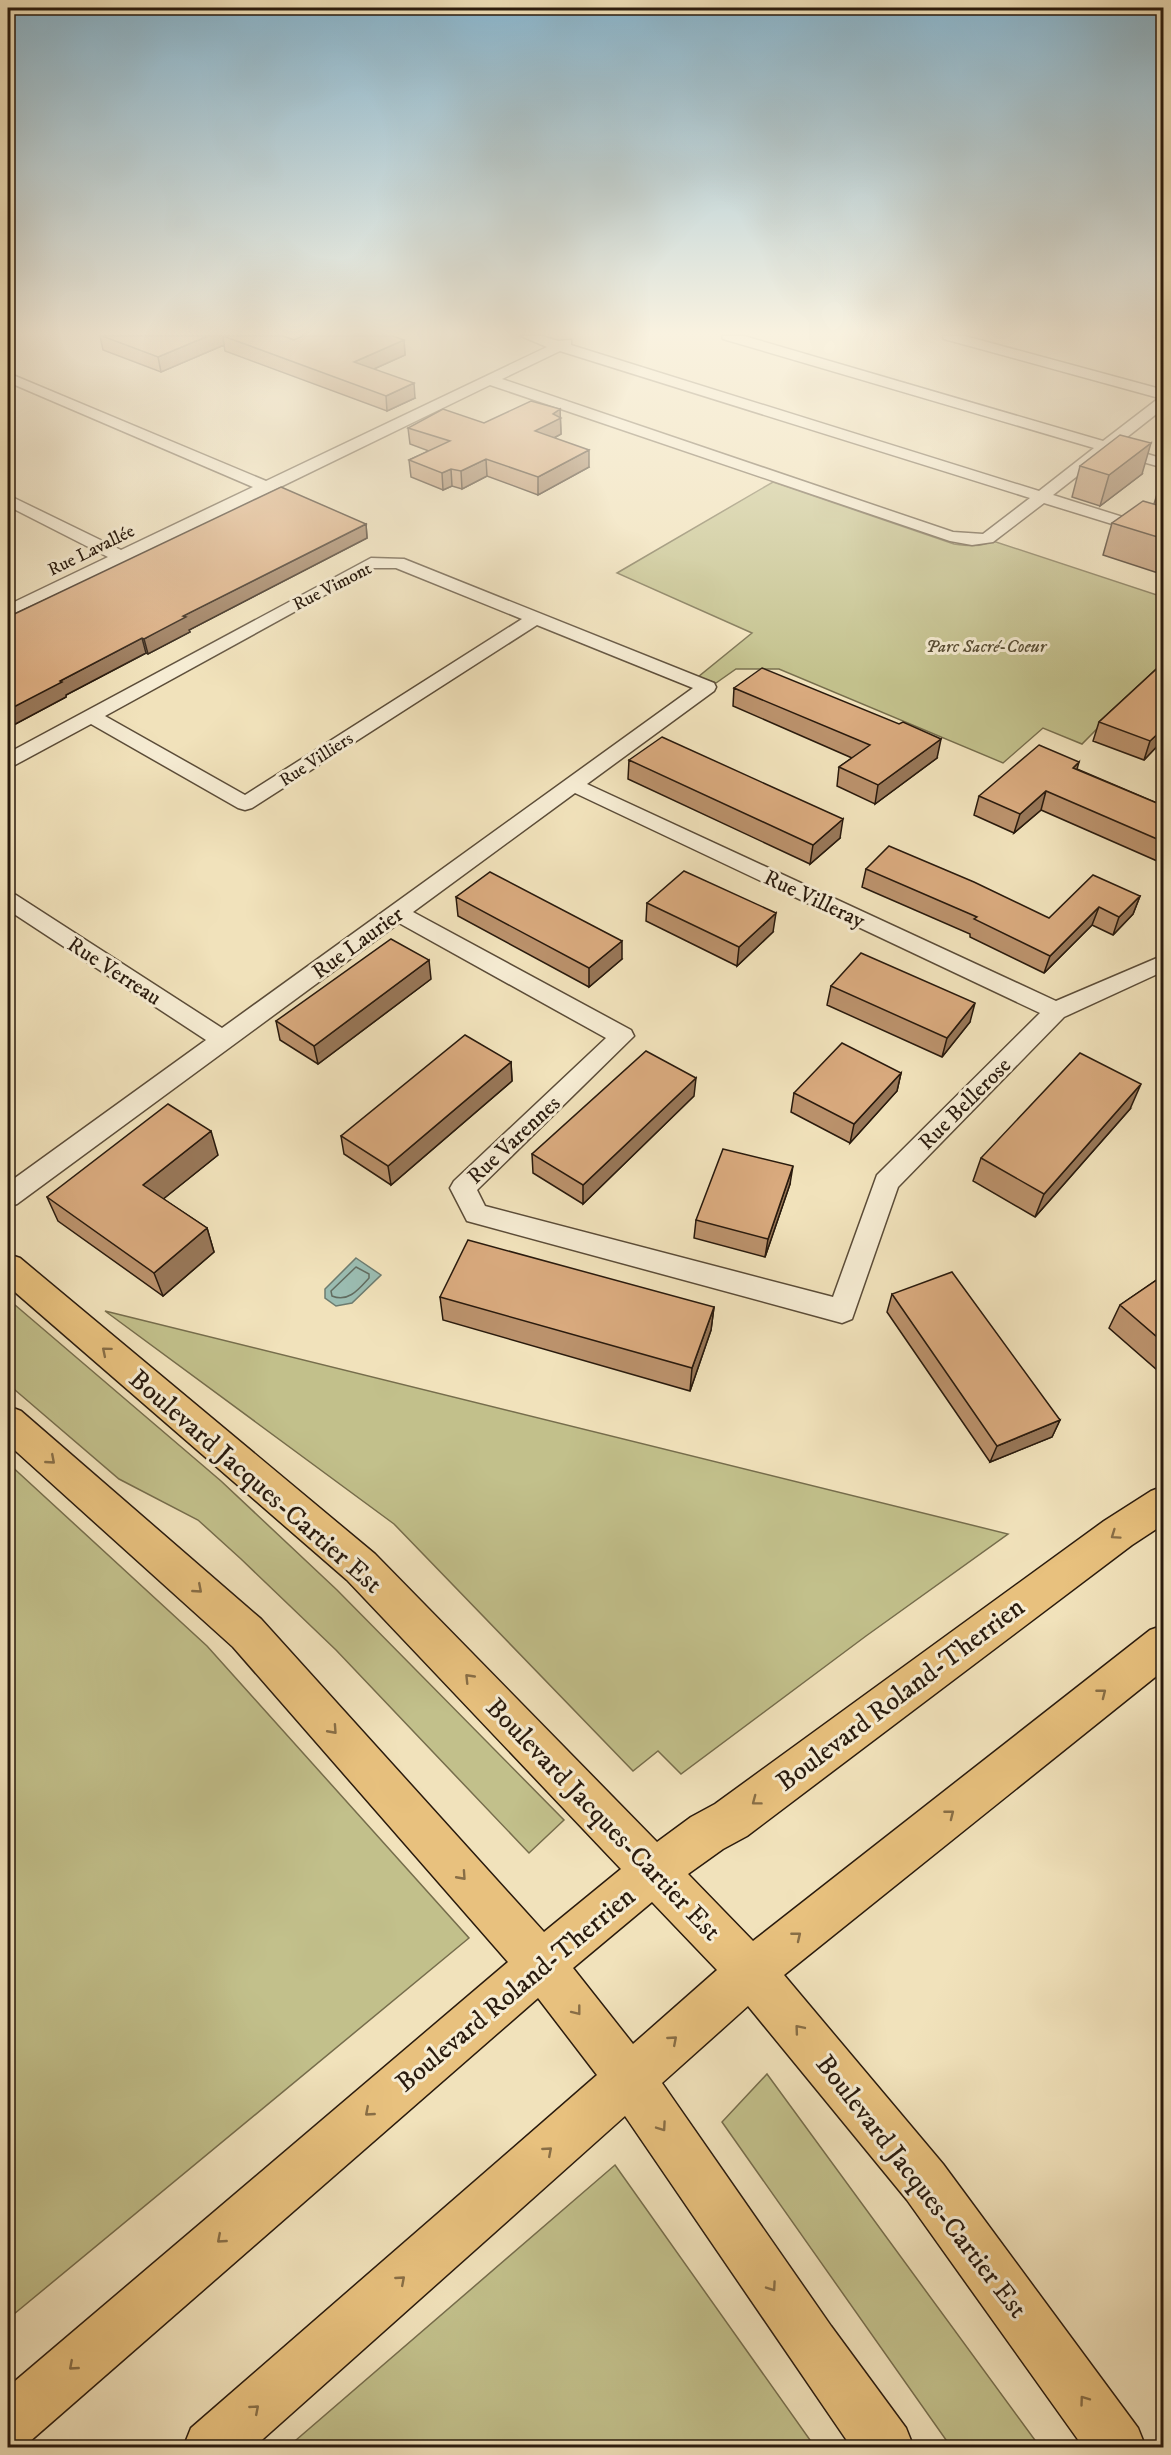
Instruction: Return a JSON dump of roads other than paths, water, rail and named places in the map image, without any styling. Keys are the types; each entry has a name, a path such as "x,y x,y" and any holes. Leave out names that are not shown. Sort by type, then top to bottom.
{"main road":[{"name":"Boulevard Jacques-Cartier Est","path":"8,1268 361,1567 751,1972 925,2182 1118,2448"},
{"path":"8,1422 247,1633 541,1965 629,2078 805,2335 886,2448"},
{"name":"Boulevard Roland-Therrien","path":"8,2423 541,1965 655,1871 707,1833 731,1820 1118,1533 1164,1503"},
{"path":"211,2448 751,1972 1164,1644"}],"street":[{"path":"181,451 266,487"},
{"name":"Rue Lavallée","path":"8,611 342,451"},
{"path":"698,451 950,536 972,540 987,539 1040,495 1100,451"},
{"path":"897,451 1164,535"},
{"path":"1117,451 1164,464"},
{"path":"8,500 122,556"},
{"name":"Rue Vimont","path":"8,761 371,563 398,563 707,687"},
{"name":"Rue Villiers","path":"91,716 245,804 536,618"},
{"name":"Rue Laurier","path":"8,1197 707,687"},
{"name":"Rue Villeray","path":"573,785 1056,1011"},
{"name":"Rue Verreau","path":"8,900 223,1040"},
{"name":"Rue Varennes","path":"397,913 622,1036 463,1188 476,1214 842,1311"},
{"name":"Rue Bellerose","path":"842,1311 886,1182 1056,1011 1164,962"}],"water":[{"path":"356,1258 381,1275 352,1303 336,1306 325,1298 325,1289"}],"park label":[{"name":"Parc Sacré-Coeur","path":"986,646"}]}
